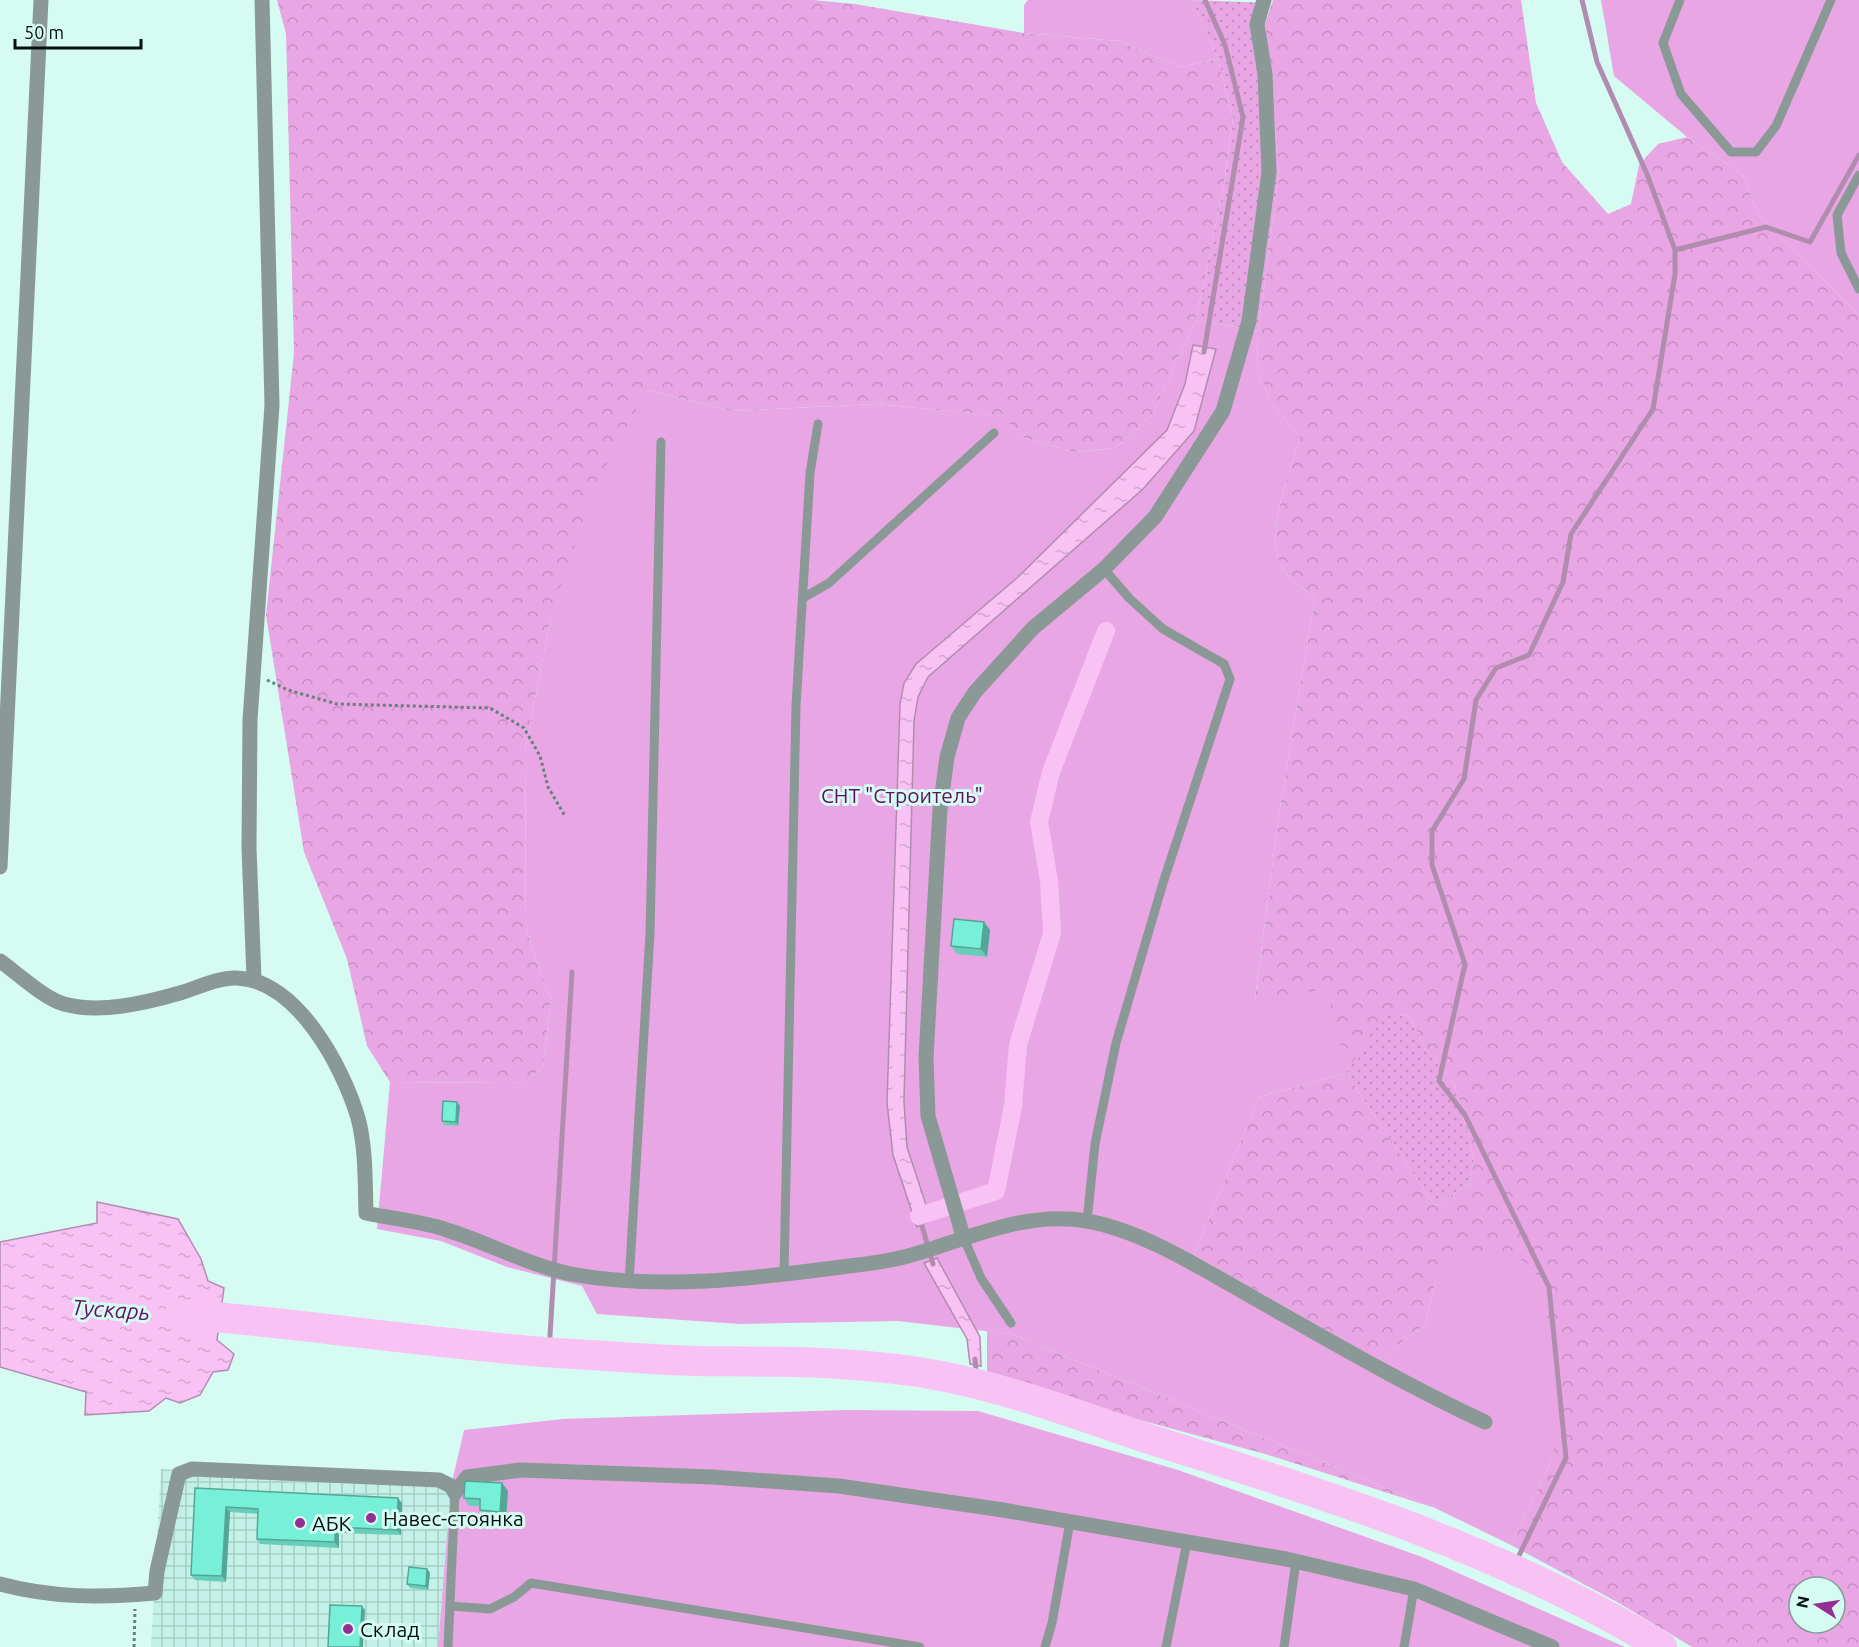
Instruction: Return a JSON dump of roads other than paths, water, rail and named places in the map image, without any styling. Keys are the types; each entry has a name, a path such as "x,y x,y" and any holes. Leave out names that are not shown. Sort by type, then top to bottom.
{"street":[{"path":"0,867 40,0"},
{"path":"254,979 249,836 250,720 272,405 262,0"},
{"path":"963,1236 928,1116 926,1057 940,809 947,757 958,718 975,692 1033,628 1104,569 1155,517 1223,411 1249,321 1269,172 1264,74 1257,24 1264,0"},
{"path":"0,961 62,1004 98,1009 166,998 233,978 254,979 285,998 308,1020 336,1064 358,1119 365,1170 366,1213 448,1230 568,1273 629,1282 677,1283 784,1274 907,1256 963,1236 1012,1224 1052,1220 1087,1221 1140,1238 1195,1265 1419,1392 1485,1422"},
{"path":"0,1584 65,1596 102,1598 155,1593 157,1571 178,1474 184,1470 439,1480 451,1486 455,1492 467,1477 521,1470 712,1477 839,1486 1070,1522 1296,1562 1414,1589 1552,1647"}],"lane":[{"path":"1680,0 1663,43 1681,94 1731,152 1756,152 1776,126 1831,0"},
{"path":"1859,176 1836,215 1840,253 1859,289"},
{"path":"784,1274 796,706 810,473 818,424"},
{"path":"803,598 829,583 994,433"},
{"path":"629,1282 650,934 661,442"},
{"path":"1087,1221 1095,1144 1116,1043 1163,883 1230,679 1224,664 1163,629 1129,598 1104,569"},
{"path":"963,1236 981,1278 1011,1323"},
{"path":"448,1647 455,1492"},
{"path":"1045,1647 1052,1623 1070,1522"},
{"path":"1166,1647 1187,1542"},
{"path":"1284,1647 1296,1562"},
{"path":"450,1606 490,1609 531,1584 920,1647"},
{"path":"1404,1647 1414,1589"}],"water":[{"path":"1193,345 1216,349 1194,431 1143,489 928,677 918,697 914,721 904,1101 907,1147 931,1220 917,1227 893,1155 887,1103 900,704 904,683 916,664 1018,577 1167,430 1185,384"},
{"name":"Тускарь","path":"97,1202 178,1219 201,1259 208,1281 224,1288 217,1340 234,1354 228,1370 213,1372 200,1395 180,1403 166,1398 149,1411 85,1415 86,1392 0,1367 0,1242 97,1223"},
{"path":"937,1258 980,1337 981,1366 970,1364 967,1339 924,1263"}],"waterway":[{"path":"1204,352 1243,117 1225,45 1205,0"},
{"path":"1582,0 1597,62 1647,174 1675,250"},
{"path":"1512,1570 1566,1458 1549,1287 1465,1115 1439,1081 1465,964 1432,865 1432,831 1464,779 1476,700 1496,668 1529,655 1563,582 1571,534 1653,409 1675,274 1675,250 1766,227 1810,242 1859,155"},
{"path":"919,1216 996,1191 1013,1106 1018,1045 1052,933 1049,881 1039,822 1051,772 1106,631"},
{"path":"549,1352 572,972"},
{"path":"920,1219 933,1264"},
{"path":"180,1314 523,1350 680,1360 849,1364 911,1371 968,1382 1049,1405 1351,1505 1415,1529 1541,1582 1603,1613 1662,1647"},
{"path":"975,1359 977,1384"}],"place":[{"name":"Навес-стоянка","path":"371,1518"},
{"name":"АБК","path":"300,1523"},
{"name":"Склад","path":"348,1629"}],"park label":[{"name":"СНТ \"Строитель\"","path":"902,795"}]}
